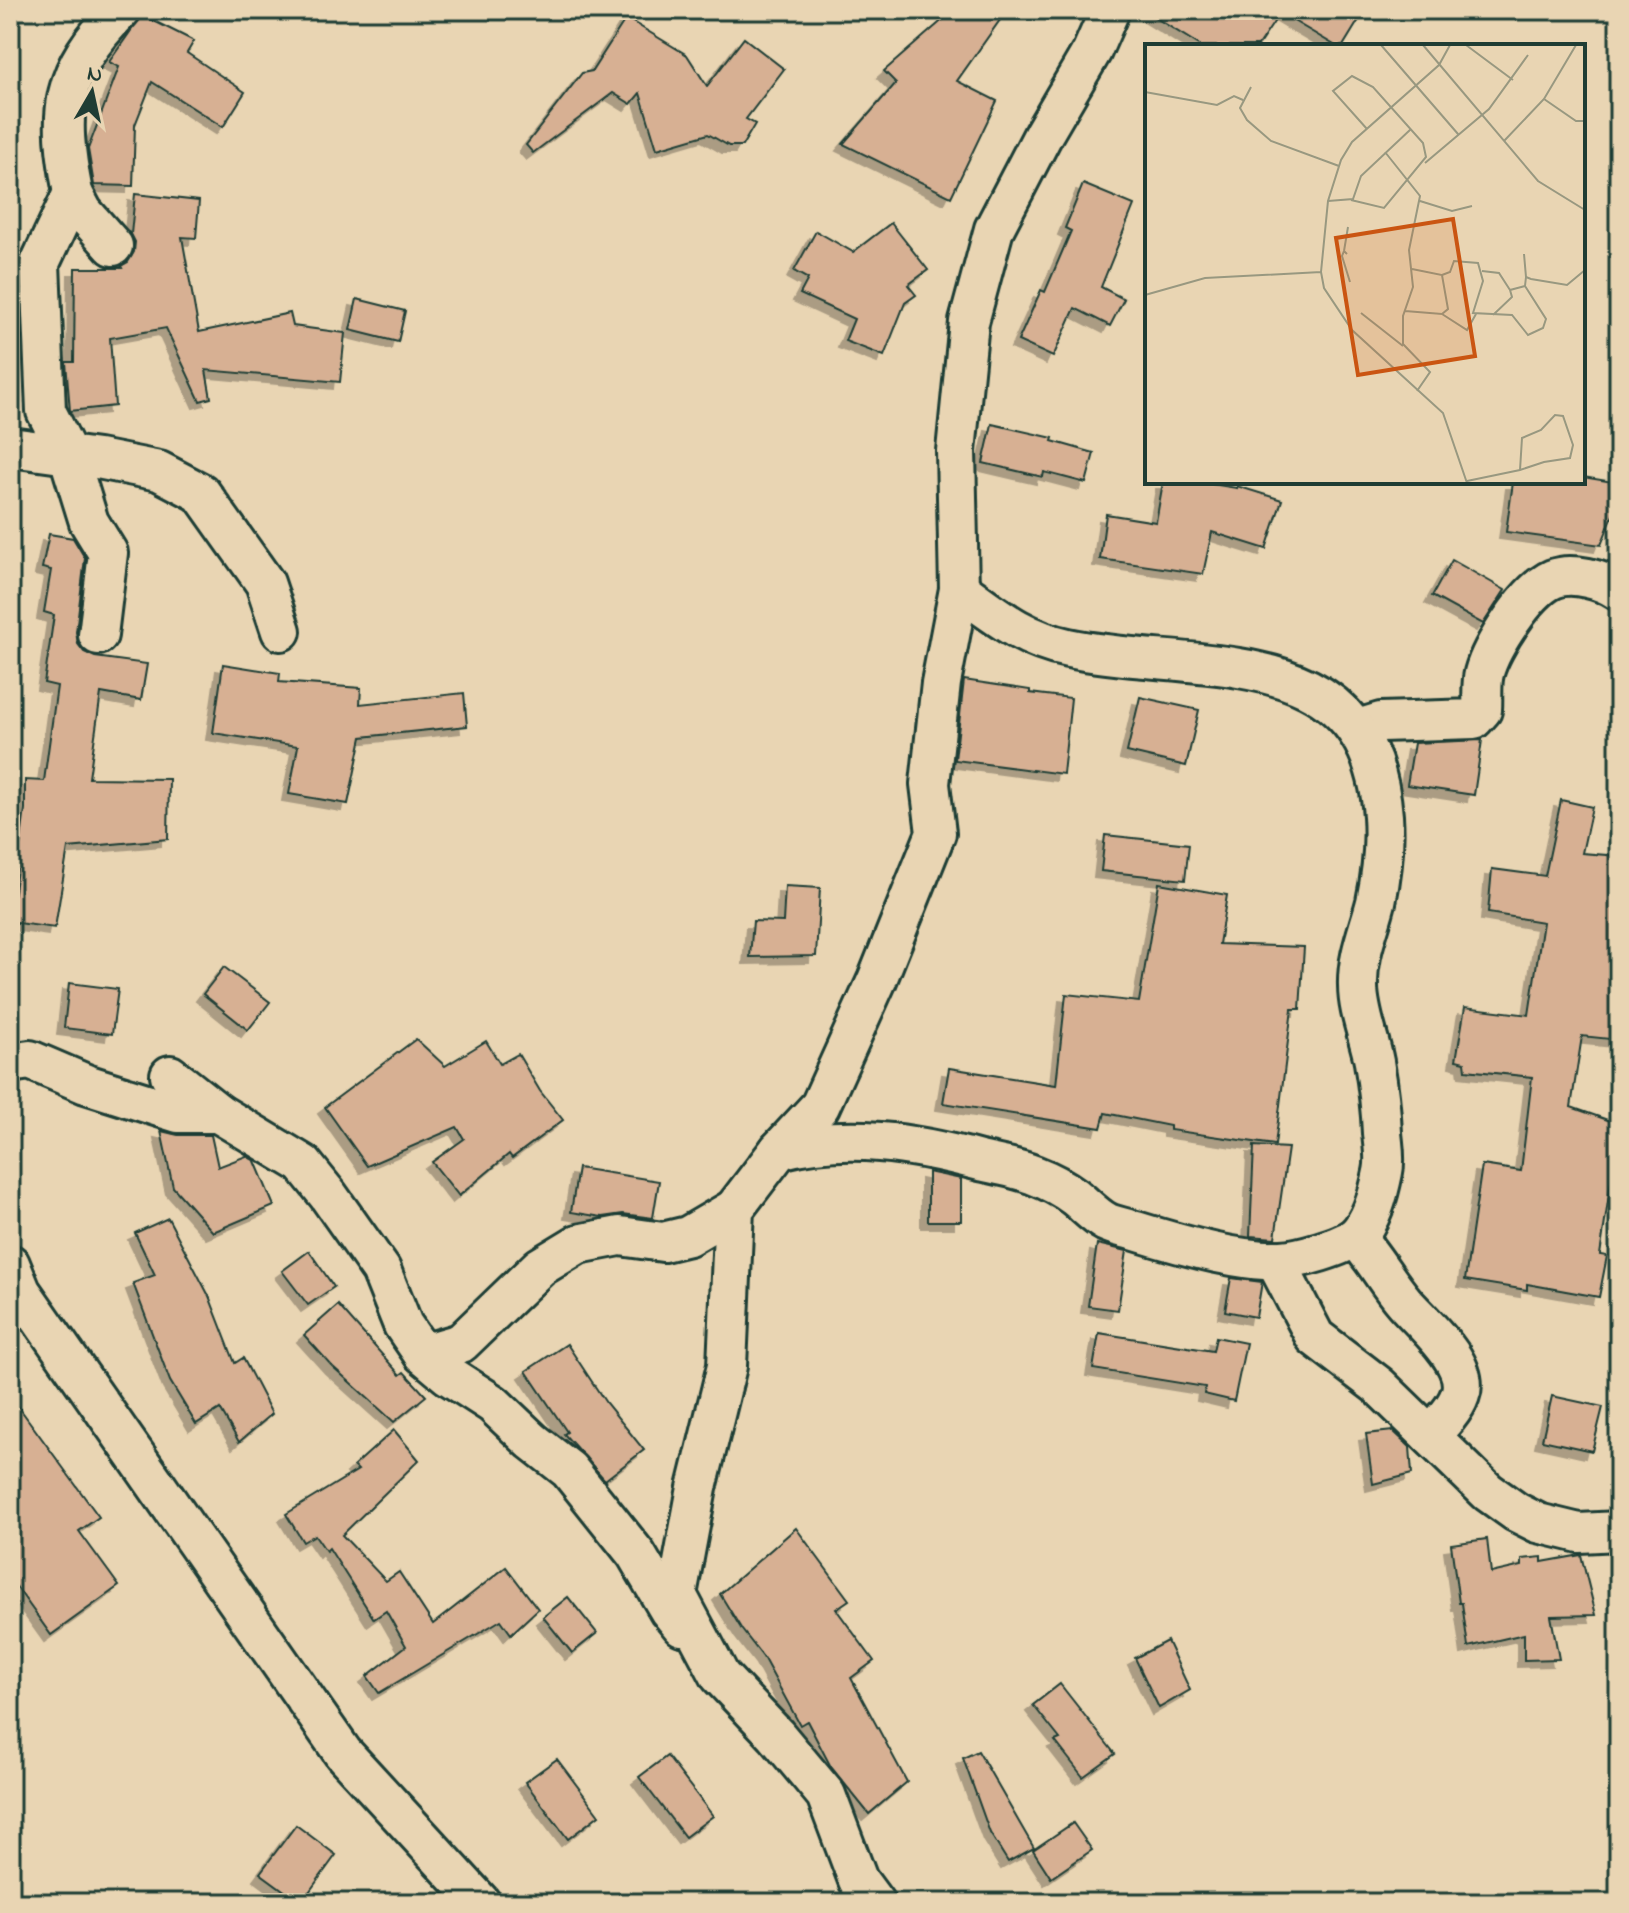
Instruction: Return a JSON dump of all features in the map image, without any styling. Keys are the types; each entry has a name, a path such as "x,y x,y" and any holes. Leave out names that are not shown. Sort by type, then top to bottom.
{"street":[{"path":"113,246 83,212 73,193 63,118 69,89 81,57 98,33 121,10"},
{"path":"423,1354 461,1343 540,1267 578,1244 620,1236 663,1242 688,1236 734,1209 779,1150 820,1106 936,833 930,784 941,683 959,589 956,451 969,322 994,229 1044,133 1092,51 1110,10"},
{"path":"73,193 40,263 46,411 68,454 89,522 108,553 98,635"},
{"path":"18,448 159,471 201,493 265,583 281,631"},
{"path":"1358,729 1381,722 1474,719 1482,710 1484,675 1491,653 1521,609 1541,587 1554,579 1569,577 1588,578 1619,591"},
{"path":"779,1150 808,1142 846,1140 894,1142 947,1152 1034,1175 1069,1193 1105,1221 1225,1254 1275,1260 1312,1254 1355,1237 1372,1212 1385,1167 1374,1060 1358,1001 1358,974 1384,852 1382,812 1371,753 1358,729 1340,709 1315,691 1287,680 1205,663 1068,648 1018,632 959,589"},
{"path":"10,1063 30,1060 86,1084 178,1113 218,1113"},
{"path":"170,1075 218,1113 303,1164 336,1204 381,1270 403,1325 423,1354 448,1375 493,1404 569,1470 636,1554 669,1610 720,1676 776,1735 826,1795 858,1880 875,1903"},
{"path":"720,1676 677,1595 697,1488 727,1366 734,1209"},
{"path":"1355,1237 1406,1304 1432,1331 1460,1372 1460,1395 1430,1435"},
{"path":"1275,1260 1315,1337 1379,1386 1488,1492 1538,1523 1579,1533 1619,1531"},
{"path":"10,1264 21,1291 343,1753 481,1903"}],"building":[{"path":"954,10 1007,10 957,81 997,101 951,197 843,144 896,83 884,71"},
{"path":"1143,10 1365,10 1344,44 1333,44 1280,13 1259,44 1198,44"},
{"path":"142,15 194,41 187,53 245,92 223,127 152,82 135,125 133,186 94,185 88,149 119,67 109,62"},
{"path":"626,18 687,55 707,86 744,38 784,69 746,119 755,124 742,146 729,146 708,134 657,149 640,93 631,104 613,93 533,153 526,145 582,73 592,71"},
{"path":"1083,184 1134,205 1101,287 1124,299 1110,326 1075,308 1053,357 1018,341 1041,290 1045,292 1071,231 1065,228"},
{"path":"135,194 199,201 196,238 182,237 199,332 290,313 293,326 345,333 340,382 206,370 211,398 200,401 166,328 110,338 115,406 70,411 66,362 74,362 75,268 122,268 128,262 134,252 135,242 131,234"},
{"path":"891,223 928,270 908,285 916,295 905,303 884,356 845,341 854,319 800,294 808,279 794,271 816,231 853,252"},
{"path":"357,299 405,311 398,342 350,330"},
{"path":"992,424 1053,438 1052,441 1094,453 1086,483 1044,472 1043,477 983,463"},
{"path":"1585,477 1619,483 1619,500 1601,545 1506,532 1513,484 1585,484"},
{"path":"1163,484 1237,486 1282,500 1266,549 1212,532 1203,574 1100,559 1106,514 1156,522"},
{"path":"49,534 73,538 85,558 76,632 78,644 84,652 95,657 147,664 141,700 101,693 89,778 169,779 168,839 68,848 55,928 10,922 25,809 25,780 44,781 57,686 44,683 54,615 44,612 51,570 42,568"},
{"path":"1452,560 1505,590 1483,624 1432,596"},
{"path":"223,664 280,673 279,682 361,688 360,704 464,693 467,726 362,737 348,804 289,794 298,746 213,733"},
{"path":"964,680 1071,698 1063,774 955,760"},
{"path":"1140,697 1199,710 1186,766 1127,752"},
{"path":"1482,740 1474,795 1407,785 1414,743"},
{"path":"1561,800 1592,807 1582,853 1619,856 1619,1040 1582,1036 1571,1107 1619,1124 1619,1162 1614,1161 1600,1255 1607,1256 1599,1297 1527,1284 1527,1290 1465,1280 1482,1165 1521,1171 1532,1077 1466,1070 1465,1062 1456,1060 1465,1007 1529,1015 1543,922 1488,913 1492,869 1545,876"},
{"path":"1105,835 1189,844 1185,880 1101,871"},
{"path":"1159,883 1227,895 1219,944 1304,947 1300,1009 1292,1009 1275,1145 1170,1130 1170,1126 1105,1113 1101,1128 943,1103 949,1068 1056,1085 1066,994 1139,1002"},
{"path":"785,886 820,888 816,956 750,957 753,921 783,922"},
{"path":"224,967 270,1002 248,1030 203,994"},
{"path":"69,983 118,989 112,1034 64,1028"},
{"path":"416,1039 445,1066 486,1041 500,1064 518,1054 540,1091 563,1120 512,1158 509,1154 459,1196 432,1162 464,1139 457,1127 367,1166 325,1107"},
{"path":"161,1131 178,1135 211,1135 218,1167 246,1156 255,1161 274,1206 213,1232 173,1187"},
{"path":"1254,1146 1288,1148 1275,1238 1250,1236"},
{"path":"578,1168 659,1181 653,1218 623,1214 602,1217 571,1212"},
{"path":"928,1172 961,1179 961,1221 928,1221"},
{"path":"168,1218 209,1296 235,1363 243,1358 272,1414 239,1442 220,1409 196,1424 170,1381 133,1283 155,1275 135,1233"},
{"path":"1097,1244 1127,1251 1118,1310 1088,1306"},
{"path":"309,1251 334,1287 308,1305 282,1271"},
{"path":"1231,1278 1262,1282 1256,1317 1225,1311"},
{"path":"338,1305 400,1375 404,1372 426,1396 394,1422 332,1366 304,1335"},
{"path":"1099,1333 1213,1351 1216,1337 1246,1343 1234,1401 1204,1394 1205,1387 1093,1369"},
{"path":"567,1344 606,1403 644,1450 605,1480 564,1434 567,1432 526,1371"},
{"path":"10,1395 99,1517 79,1531 119,1586 51,1635 10,1578"},
{"path":"1552,1396 1603,1407 1592,1451 1542,1440"},
{"path":"394,1430 419,1460 342,1535 386,1581 399,1572 433,1624 506,1567 538,1609 511,1634 501,1620 379,1693 367,1676 406,1646 386,1611 374,1619 329,1548 326,1551 315,1535 303,1542 286,1514 358,1470 354,1466"},
{"path":"1393,1431 1410,1447 1412,1474 1373,1484 1366,1434"},
{"path":"796,1528 849,1600 836,1609 874,1661 851,1678 907,1782 869,1814 831,1767 807,1721 800,1725 763,1657 720,1594"},
{"path":"1487,1539 1491,1573 1522,1566 1522,1559 1542,1557 1542,1562 1581,1555 1596,1615 1551,1616 1559,1659 1524,1660 1524,1634 1468,1647 1451,1544"},
{"path":"568,1597 597,1633 572,1653 543,1617"},
{"path":"1167,1641 1190,1690 1159,1708 1135,1658"},
{"path":"1060,1684 1115,1754 1083,1777 1055,1741 1060,1739 1033,1705"},
{"path":"978,1751 1034,1848 1008,1862 990,1833 963,1758"},
{"path":"667,1756 713,1816 685,1837 639,1777"},
{"path":"557,1759 599,1815 568,1839 525,1782"},
{"path":"1073,1823 1092,1850 1051,1878 1033,1850"},
{"path":"296,1825 336,1855 301,1903 260,1873"}]}
